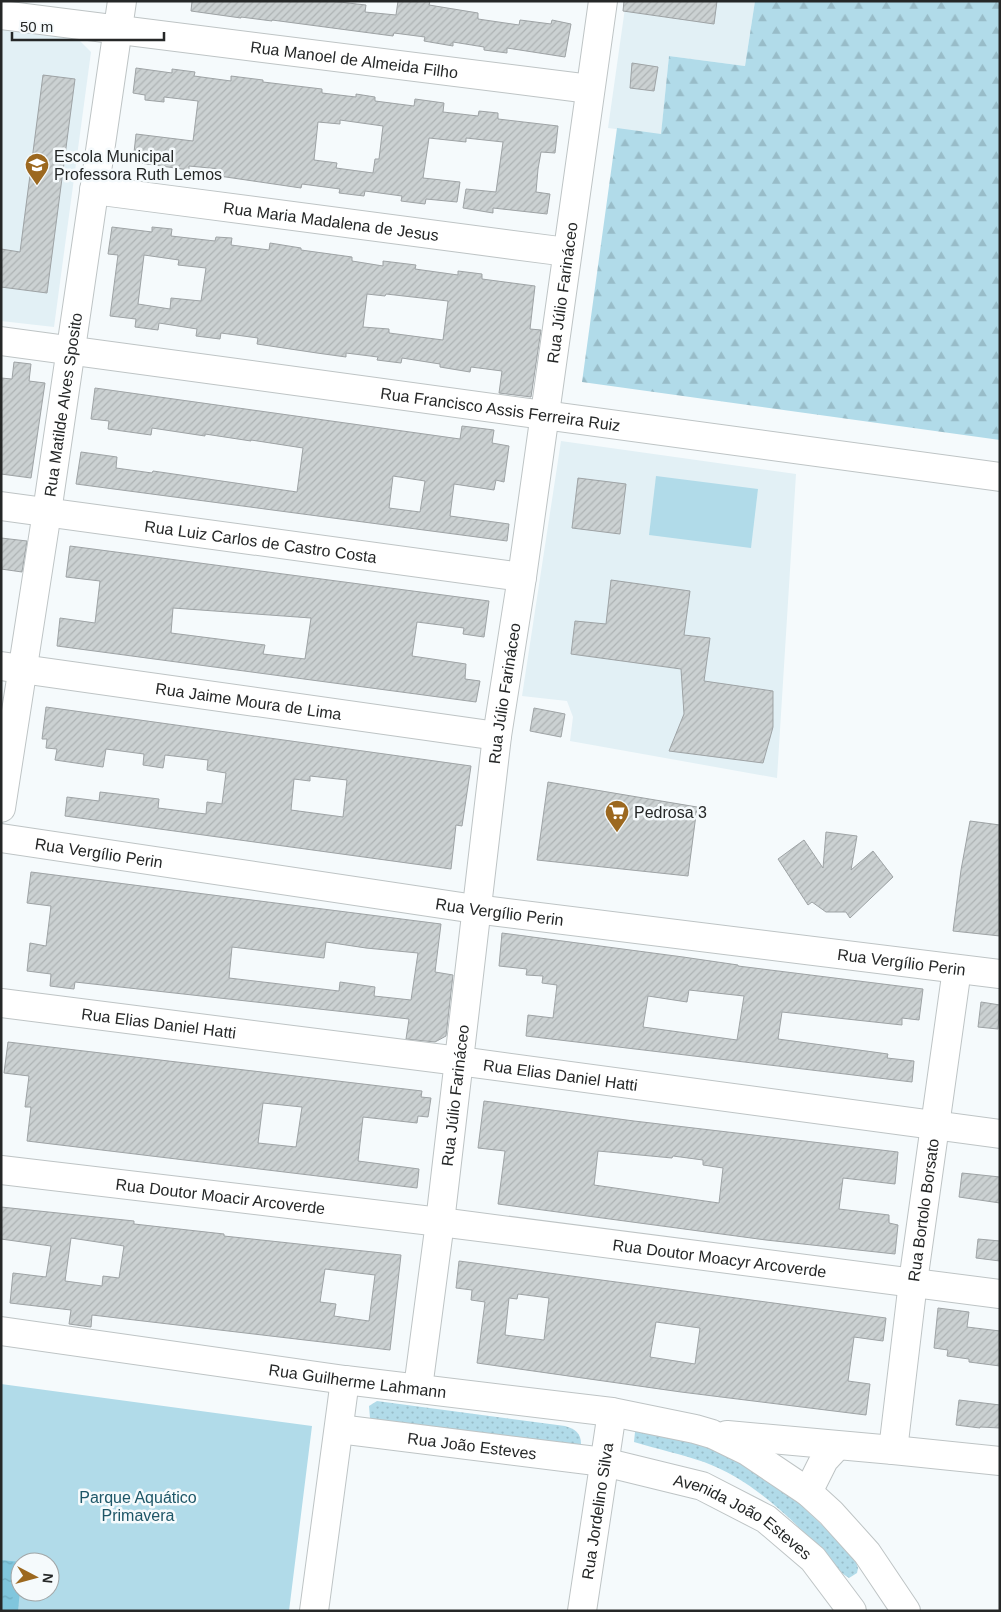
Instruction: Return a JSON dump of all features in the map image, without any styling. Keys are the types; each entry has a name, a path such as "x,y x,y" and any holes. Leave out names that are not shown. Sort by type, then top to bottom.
{"street":[{"name":"Rua Matilde Alves Sposito","path":"1,808 12,668 47,512 122,1"},
{"name":"Rua Júlio Farináceo","path":"418,1388 440,1222 475,909 497,736 522,577 603,1"},
{"name":"Rua Manoel de Almeida Filho","path":"1,15 590,89"},
{"name":"Rua Maria Madalena de Jesus","path":"94,190 568,252"},
{"name":"Rua Francisco Assis Ferreira Ruiz","path":"1,340 1000,477"},
{"name":"Rua Luiz Carlos de Castro Costa","path":"1,506 522,577"},
{"name":"Rua Jaime Moura de Lima","path":"12,668 497,736"},
{"name":"Rua Vergílio Perin","path":"1,838 475,909 1000,974"},
{"name":"Rua Bortolo Borsato","path":"893,1450 913,1282 957,969"},
{"name":"Rua Elias Daniel Hatti","path":"1,1003 459,1061 1000,1134"},
{"name":"Rua Doutor Moacir Arcoverde","path":"1,1170 440,1222"},
{"name":"Rua Doutor Moacyr Arcoverde","path":"440,1222 1000,1294"},
{"name":"Rua Guilherme Lahmann","path":"1,1331 345,1380 612,1412 712,1434 747,1451 808,1492"},
{"path":"314,1611 345,1380"},
{"name":"Rua Jordelino Silva","path":"582,1611 612,1412"},
{"name":"Rua João Esteves","path":"339,1429 604,1462"},
{"name":"Rua Guilherme Lahmann","path":"712,1434 1000,1461"},
{"path":"837,1446 824,1460 808,1492 831,1513 867,1554 906,1611"},
{"name":"Avenida João Esteves","path":"604,1462 702,1486 766,1519 813,1559 852,1611"}],"shaded area":[{"path":"626,1 755,1 745,66 669,56 661,135 608,128"},
{"name":"Escola Municipal Professora Ruth Lemos","path":"1,28 73,34 91,52 54,327 1,321"},
{"path":"561,441 796,474 777,778 570,741 573,717 567,701 522,696"}],"green space":[{"path":"755,1 1000,1 1000,440 582,382 617,128 661,134 669,56 745,66"},
{"path":"656,476 758,489 751,548 649,535"},
{"name":"Parque Aquático Primavera","path":"1,1384 312,1426 289,1611 1,1611"},
{"path":"377,1401 565,1426 577,1432 581,1444 573,1447 383,1425 370,1418 369,1406"},
{"path":"639,1427 706,1444 746,1464 786,1491 842,1544 855,1559 858,1568 857,1573 849,1578 843,1574 780,1509 743,1482 704,1462 634,1442 635,1432"}],"water":[{"path":"1,1560 10,1561 10,1602 19,1602 18,1611 1,1611"}],"building":[{"path":"192,1 330,1 366,5 365,12 396,15 398,1 430,1 429,5 478,13 478,19 519,25 520,20 551,24 552,20 571,24 565,57 507,48 507,53 484,50 484,47 453,42 453,46 424,41 425,37 394,33 393,36 191,11"},
{"path":"624,1 717,1 714,24 623,11"},
{"path":"632,63 658,67 654,91 630,88"},
{"path":"136,68 172,73 172,69 195,72 194,76 231,81 231,76 263,80 263,82 322,89 322,93 356,97 356,94 375,97 375,101 414,106 415,99 444,103 443,112 478,116 479,111 498,113 498,119 558,126 555,153 541,152 538,169 536,192 550,194 547,214 493,208 493,213 463,208 466,189 496,192 503,142 466,138 466,142 429,138 423,178 460,182 457,202 426,199 425,204 401,201 402,196 365,191 364,196 339,193 340,189 302,184 301,188 219,176 220,169 189,166 189,170 133,162 136,134 193,141 198,101 164,97 164,102 145,100 145,95 133,93","holes":["340,120 383,126 379,159 375,159 373,173 336,168 337,163 314,160 318,122 340,124"]},
{"path":"43,75 75,79 47,293 1,287 1,249 20,252"},
{"path":"112,227 152,232 152,227 172,229 171,236 215,241 216,237 232,238 231,245 269,250 270,243 301,248 301,250 352,257 352,261 383,266 383,261 416,265 415,269 458,275 458,271 482,274 482,279 535,286 530,329 541,330 531,397 499,393 502,371 471,367 470,372 440,367 440,364 402,358 401,363 377,360 378,357 346,353 346,357 317,353 257,344 258,338 221,333 220,339 196,336 197,329 159,323 158,330 135,327 136,319 110,316 118,255 108,254","holes":["144,255 179,260 178,265 206,268 201,301 171,298 170,309 138,304","367,294 385,296 386,294 448,301 443,340 389,333 389,329 363,327"]},
{"path":"14,362 31,364 29,381 45,383 31,478 1,474 1,378 12,379"},
{"path":"95,388 460,439 462,426 494,430 492,443 509,446 504,482 496,480 494,490 454,484 450,516 509,524 507,541 76,484 81,452 117,457 116,468 152,473 153,471 297,492 303,448 152,428 151,435 108,429 109,421 91,419","holes":["393,476 425,481 420,512 389,508"]},
{"path":"578,478 626,484 620,534 572,528"},
{"path":"1,538 27,541 22,572 1,569"},
{"path":"70,546 489,601 484,637 463,634 464,628 417,622 412,656 466,664 465,679 480,681 476,702 57,646 60,618 95,623 100,581 66,577","holes":["173,608 311,618 305,659 263,654 265,645 171,633"]},
{"path":"611,580 690,591 684,635 710,638 704,681 773,691 773,727 763,763 669,751 684,714 681,669 571,654 575,621 606,624"},
{"path":"46,707 471,766 462,826 456,825 451,869 65,816 67,797 99,801 100,792 159,799 158,808 206,814 207,802 222,804 226,773 207,770 208,760 165,755 163,768 143,765 144,754 106,749 103,767 55,760 57,749 46,748 47,739 42,739","holes":["310,776 347,780 343,817 291,810 294,779 310,781"]},
{"path":"534,708 565,714 561,737 530,731"},
{"name":"Pedrosa 3","path":"548,782 697,807 688,876 537,860"},
{"path":"970,821 1000,825 1000,936 953,931"},
{"path":"826,832 857,836 851,870 873,851 893,877 850,918 846,912 826,912 812,902 808,905 778,859 804,840 823,868"},
{"path":"31,872 441,924 435,972 453,975 446,1036 435,1042 406,1039 409,1019 75,982 74,989 50,986 51,974 27,971 30,943 46,946 51,906 27,903","holes":["326,942 418,953 411,1000 374,996 375,987 340,982 339,991 229,978 232,947 324,958"]},
{"path":"502,933 738,966 923,989 919,1020 902,1018 902,1025 782,1012 778,1039 888,1054 887,1058 914,1061 912,1082 526,1036 528,1015 553,1018 557,985 542,983 543,976 526,975 527,969 499,966","holes":["689,990 744,996 737,1040 643,1027 648,996 687,1002"]},
{"path":"981,1002 1000,1005 998,1029 978,1027"},
{"path":"8,1042 422,1091 421,1097 431,1098 428,1117 418,1116 417,1123 363,1117 358,1161 419,1169 417,1188 27,1141 31,1107 25,1107 29,1076 4,1073","holes":["263,1103 302,1107 296,1147 258,1143"]},
{"path":"484,1101 634,1121 898,1152 895,1184 843,1178 839,1209 889,1215 889,1223 898,1225 895,1254 766,1240 498,1204 505,1151 478,1148","holes":["598,1151 672,1158 673,1156 703,1160 703,1165 723,1168 719,1203 594,1185"]},
{"path":"962,1173 1000,1177 1000,1203 959,1197"},
{"path":"1,1207 134,1221 134,1224 224,1234 224,1236 401,1255 390,1350 92,1315 91,1327 69,1324 71,1310 10,1303 13,1273 46,1277 51,1246 1,1239","holes":["71,1238 124,1246 119,1278 103,1276 102,1286 65,1281","325,1269 375,1275 369,1321 334,1316 336,1304 320,1302"]},
{"path":"978,1239 1000,1241 1000,1261 976,1258"},
{"path":"459,1261 886,1318 883,1341 854,1337 848,1381 870,1384 866,1415 681,1392 477,1363 485,1302 471,1300 472,1290 456,1288","holes":["518,1294 549,1298 544,1340 505,1335 509,1298 517,1299","656,1322 700,1328 695,1364 650,1357"]},
{"path":"938,1308 969,1312 967,1327 1000,1331 1000,1366 969,1362 969,1359 947,1356 948,1350 934,1348"},
{"path":"959,1400 1000,1405 1000,1428 956,1425"}],"place":[{"name":"Escola Municipal Professora Ruth Lemos","path":"37,186"},
{"name":"Pedrosa 3","path":"617,833"}]}
